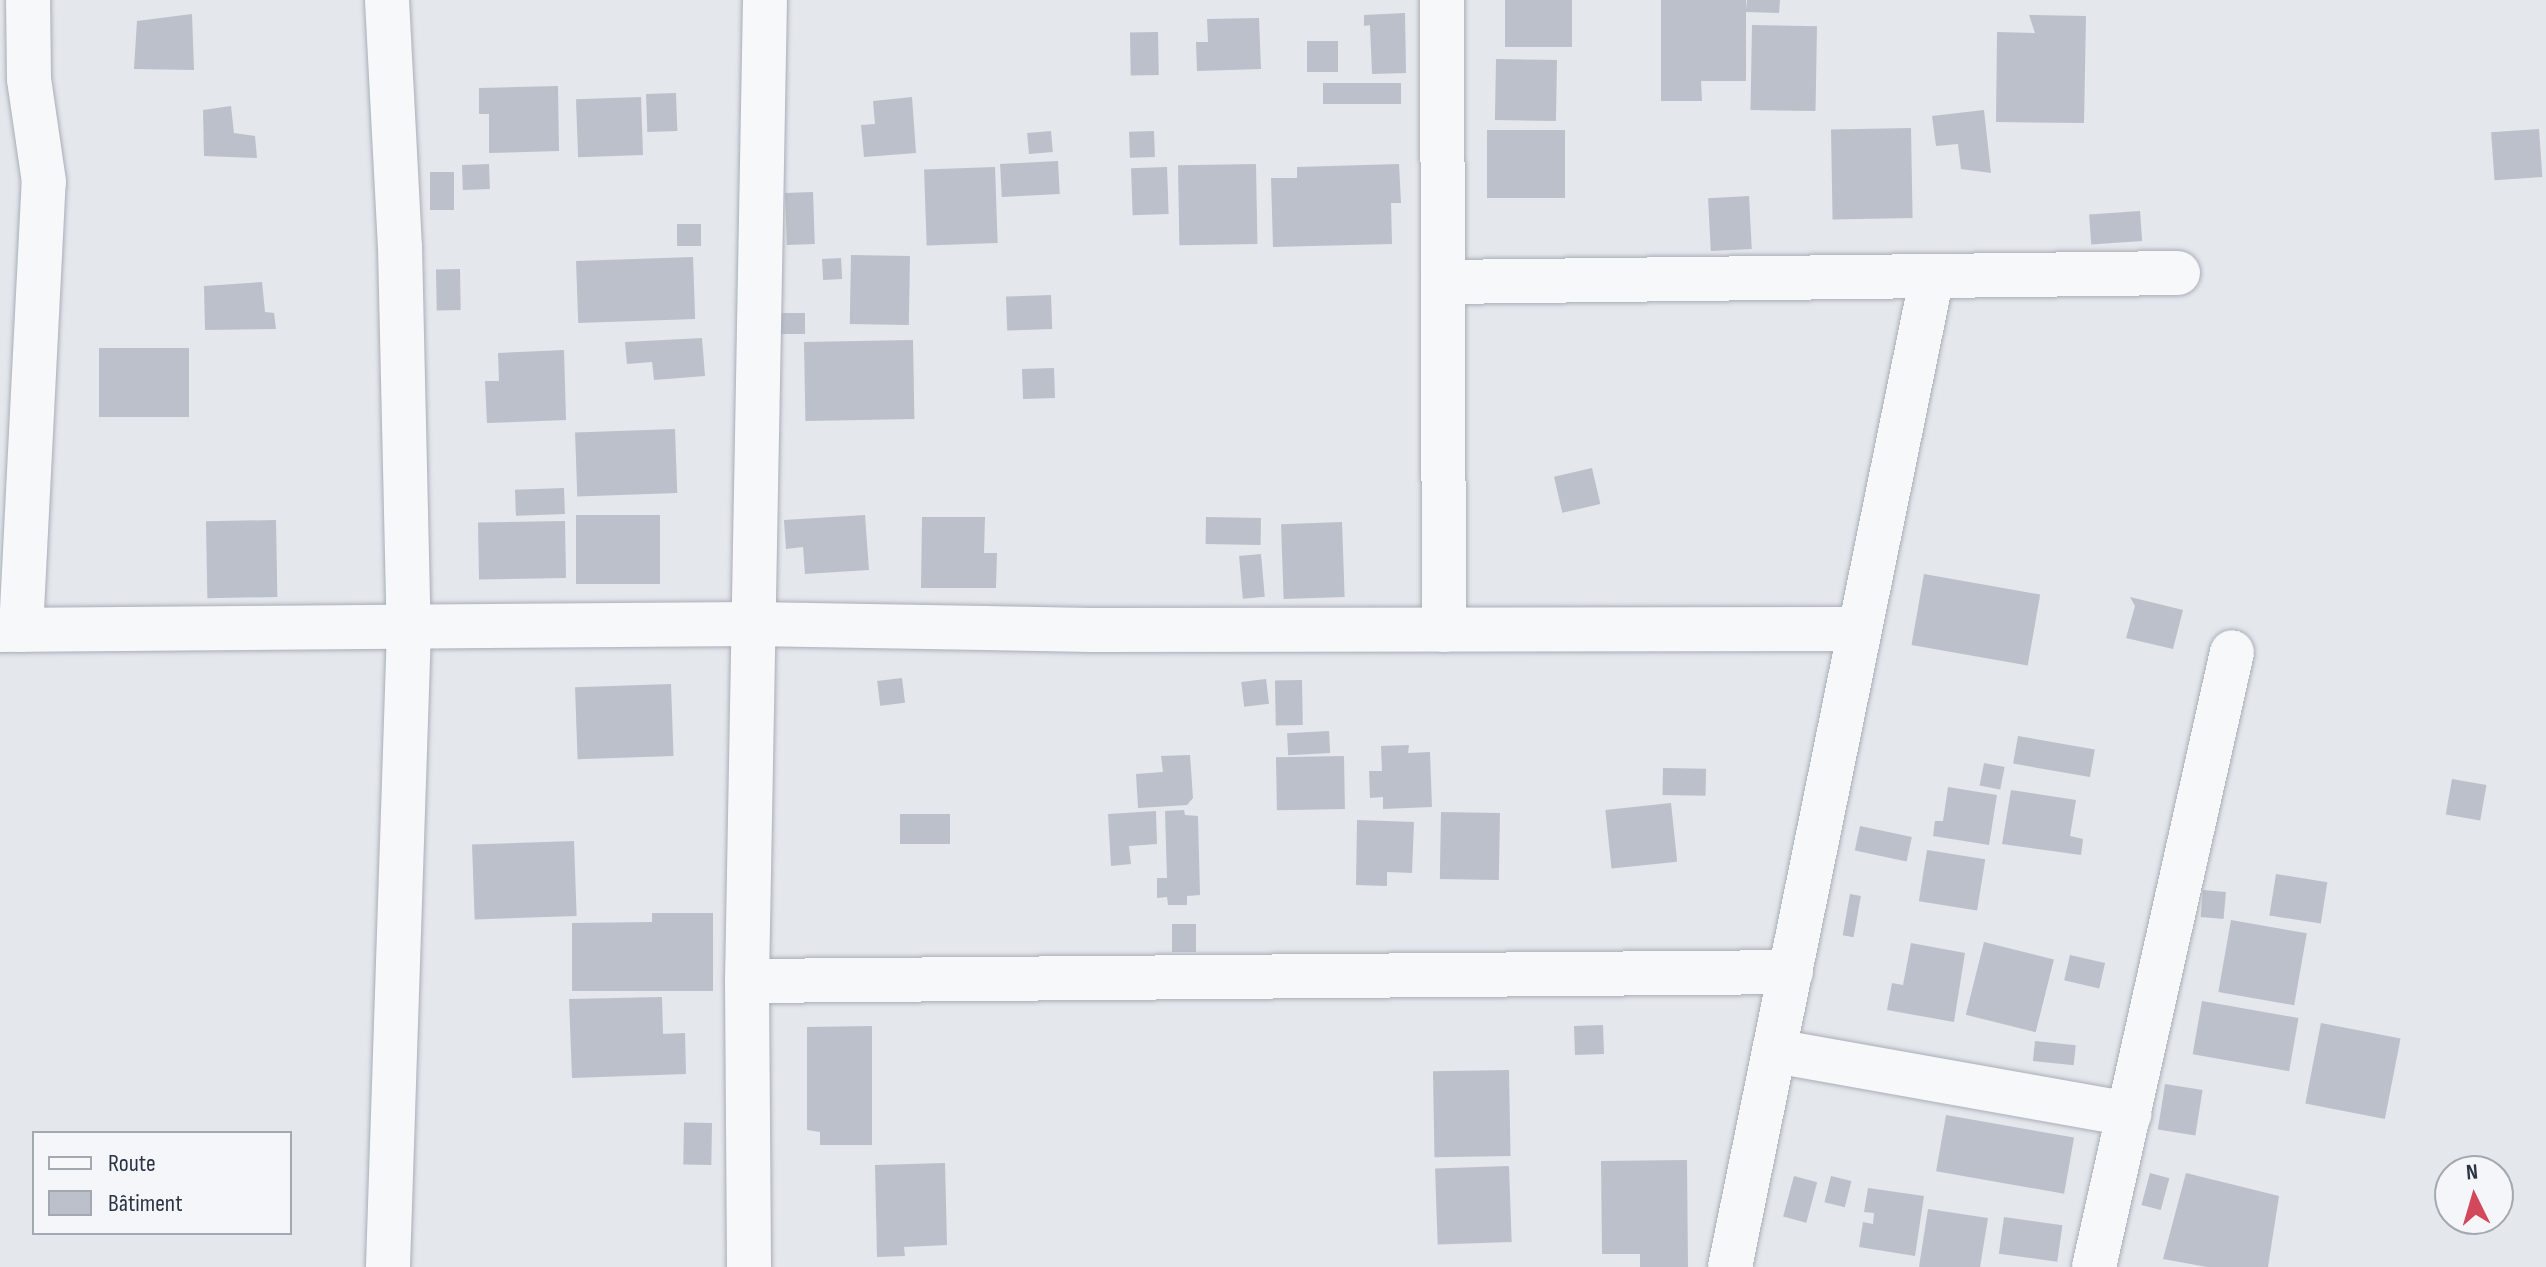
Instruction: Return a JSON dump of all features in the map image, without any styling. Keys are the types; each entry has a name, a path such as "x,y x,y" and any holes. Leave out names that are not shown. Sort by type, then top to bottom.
{"street":[{"path":"28,0 29,79 44,182 11,630 752,624 1444,630 1858,629"},
{"path":"387,0 400,247 409,629 388,1267"},
{"path":"749,1267 747,981 765,0"},
{"path":"1442,0 1444,630"},
{"path":"1443,282 2178,273"},
{"path":"1730,1267 1932,276"},
{"path":"2094,1267 2232,652"},
{"path":"747,981 1791,972"},
{"path":"1775,1051 2129,1114"}],"building":[{"path":"1505,0 1572,0 1572,47 1505,47"},
{"path":"1661,0 1746,0 1747,9 1747,0 1780,0 1779,13 1746,12 1746,81 1701,81 1702,101 1661,101"},
{"path":"1405,13 1406,73 1372,74 1370,25 1364,26 1364,15"},
{"path":"192,14 194,70 134,69 137,21"},
{"path":"2029,15 2086,16 2084,123 1996,122 1997,32 2035,33"},
{"path":"1259,18 1261,69 1197,71 1196,42 1208,42 1207,19"},
{"path":"1752,25 1817,26 1816,111 1751,110"},
{"path":"1130,32 1158,32 1159,75 1131,75"},
{"path":"1307,41 1338,41 1338,72 1307,72"},
{"path":"1496,59 1557,60 1556,121 1495,120"},
{"path":"1323,83 1401,83 1401,104 1323,104"},
{"path":"558,86 559,151 489,153 489,114 479,114 479,88"},
{"path":"676,93 677,131 647,132 646,94"},
{"path":"641,97 643,155 578,157 576,99"},
{"path":"912,97 916,153 864,157 861,125 875,124 873,101"},
{"path":"231,106 234,133 255,136 257,158 204,156 203,110"},
{"path":"1984,110 1991,173 1961,169 1958,144 1936,146 1932,116"},
{"path":"1911,128 1913,218 1833,219 1831,129"},
{"path":"2539,129 2542,177 2494,180 2491,132"},
{"path":"1487,130 1565,130 1565,198 1487,198"},
{"path":"1051,131 1053,152 1029,154 1027,133"},
{"path":"1154,131 1155,157 1130,158 1129,132"},
{"path":"1058,161 1060,194 1002,197 1000,164"},
{"path":"489,164 490,189 463,190 462,165"},
{"path":"1256,164 1257,244 1179,245 1178,165"},
{"path":"1399,164 1401,203 1391,203 1392,244 1273,247 1271,178 1297,178 1297,167"},
{"path":"995,167 998,243 927,245 924,169"},
{"path":"1167,167 1169,214 1133,215 1131,168"},
{"path":"430,172 454,172 454,210 430,210"},
{"path":"813,192 815,244 787,245 785,193"},
{"path":"1749,196 1752,249 1711,251 1708,198"},
{"path":"2140,211 2142,241 2091,244 2089,215"},
{"path":"677,224 701,224 701,246 677,246"},
{"path":"851,255 910,256 909,325 850,324"},
{"path":"693,257 695,319 578,323 576,261"},
{"path":"841,258 842,279 823,280 822,259"},
{"path":"436,269 460,269 461,310 437,310"},
{"path":"262,282 265,312 274,313 276,329 205,330 204,286"},
{"path":"1051,295 1052,329 1007,331 1006,297"},
{"path":"775,313 805,313 805,334 775,334"},
{"path":"702,338 705,376 654,380 652,362 627,364 625,342"},
{"path":"913,340 914,419 805,421 804,342"},
{"path":"99,348 189,348 189,417 99,417"},
{"path":"564,350 566,420 487,423 485,381 499,381 498,353"},
{"path":"1054,368 1055,398 1023,399 1022,369"},
{"path":"675,429 677,493 577,496 575,432"},
{"path":"1592,468 1600,504 1562,513 1554,477"},
{"path":"564,488 565,514 516,516 515,490"},
{"path":"576,515 660,515 660,584 576,584"},
{"path":"865,515 869,570 805,574 803,547 786,549 784,520"},
{"path":"922,517 985,517 984,553 997,553 996,588 921,588"},
{"path":"1206,517 1261,518 1261,545 1206,544"},
{"path":"276,520 277,597 207,598 206,521"},
{"path":"565,521 566,578 479,580 478,523"},
{"path":"1342,522 1345,597 1284,599 1281,524"},
{"path":"1261,554 1265,597 1243,599 1239,556"},
{"path":"1924,574 2040,594 2028,665 1911,645"},
{"path":"2130,597 2183,610 2173,649 2126,638 2135,606"},
{"path":"902,678 905,703 880,706 877,681"},
{"path":"1266,679 1269,704 1244,707 1241,682"},
{"path":"1275,680 1302,680 1303,725 1276,725"},
{"path":"671,684 674,756 578,759 575,687"},
{"path":"1329,731 1330,753 1288,755 1287,733"},
{"path":"2018,736 2095,750 2090,777 2013,764"},
{"path":"1409,745 1408,753 1430,752 1432,807 1383,809 1383,797 1370,798 1369,771 1382,771 1381,746"},
{"path":"1190,755 1193,798 1187,805 1138,808 1136,774 1163,772 1161,756"},
{"path":"1344,756 1345,809 1277,810 1276,757"},
{"path":"1984,763 2005,767 2000,790 1980,786"},
{"path":"1663,768 1706,769 1706,796 1663,795"},
{"path":"2452,779 2486,785 2480,821 2446,814"},
{"path":"1948,787 1997,795 1989,845 1933,836 1935,821 1943,821"},
{"path":"2011,790 2076,800 2070,836 2083,839 2081,855 2002,844"},
{"path":"1671,803 1677,862 1612,869 1605,810"},
{"path":"1184,810 1185,815 1198,816 1200,895 1187,896 1187,905 1168,905 1167,897 1157,898 1157,878 1167,878 1165,811"},
{"path":"1156,811 1157,844 1129,846 1131,864 1111,866 1108,814"},
{"path":"1441,812 1500,813 1499,880 1440,879"},
{"path":"900,814 950,814 950,844 900,844"},
{"path":"1357,820 1414,822 1412,873 1387,872 1387,886 1356,885"},
{"path":"1860,826 1912,837 1907,861 1855,850"},
{"path":"574,841 577,916 475,920 472,845"},
{"path":"1927,850 1985,859 1977,911 1919,901"},
{"path":"2276,874 2327,882 2321,924 2269,915"},
{"path":"2203,890 2226,892 2224,919 2201,917"},
{"path":"1850,894 1861,896 1854,937 1843,935"},
{"path":"652,913 713,913 713,991 572,991 572,923 652,922"},
{"path":"2231,920 2307,933 2294,1005 2218,992"},
{"path":"1172,924 1196,924 1196,952 1172,952"},
{"path":"1984,942 2054,959 2036,1032 1966,1015"},
{"path":"1911,943 1965,953 1954,1022 1887,1010 1892,983 1903,985"},
{"path":"2070,955 2105,963 2099,988 2064,980"},
{"path":"662,997 663,1034 685,1033 686,1074 572,1078 569,999"},
{"path":"2202,1001 2299,1018 2289,1071 2193,1054"},
{"path":"2321,1023 2401,1038 2385,1119 2305,1103"},
{"path":"1603,1025 1604,1054 1575,1055 1574,1026"},
{"path":"872,1026 872,1145 820,1145 820,1132 807,1130 807,1027"},
{"path":"2035,1041 2076,1045 2074,1065 2033,1061"},
{"path":"1509,1070 1511,1156 1435,1157 1433,1071"},
{"path":"2165,1084 2203,1090 2195,1135 2158,1129"},
{"path":"1946,1115 2074,1138 2064,1194 1936,1171"},
{"path":"684,1123 712,1123 711,1165 683,1165"},
{"path":"1687,1160 1688,1267 1640,1267 1640,1254 1602,1254 1601,1161"},
{"path":"945,1163 947,1245 904,1247 905,1256 877,1257 875,1165"},
{"path":"1509,1166 1512,1242 1438,1245 1435,1169"},
{"path":"2150,1173 2169,1178 2161,1210 2141,1205"},
{"path":"2186,1173 2279,1196 2268,1267 2207,1267 2163,1259"},
{"path":"1794,1176 1817,1182 1806,1223 1783,1217"},
{"path":"1831,1176 1851,1181 1845,1207 1824,1202"},
{"path":"1868,1188 1924,1196 1915,1256 1859,1247 1863,1222 1873,1224 1874,1213 1864,1212"},
{"path":"1928,1209 1988,1218 1980,1267 1919,1267"},
{"path":"2004,1217 2062,1225 2057,1262 1999,1254"}]}
